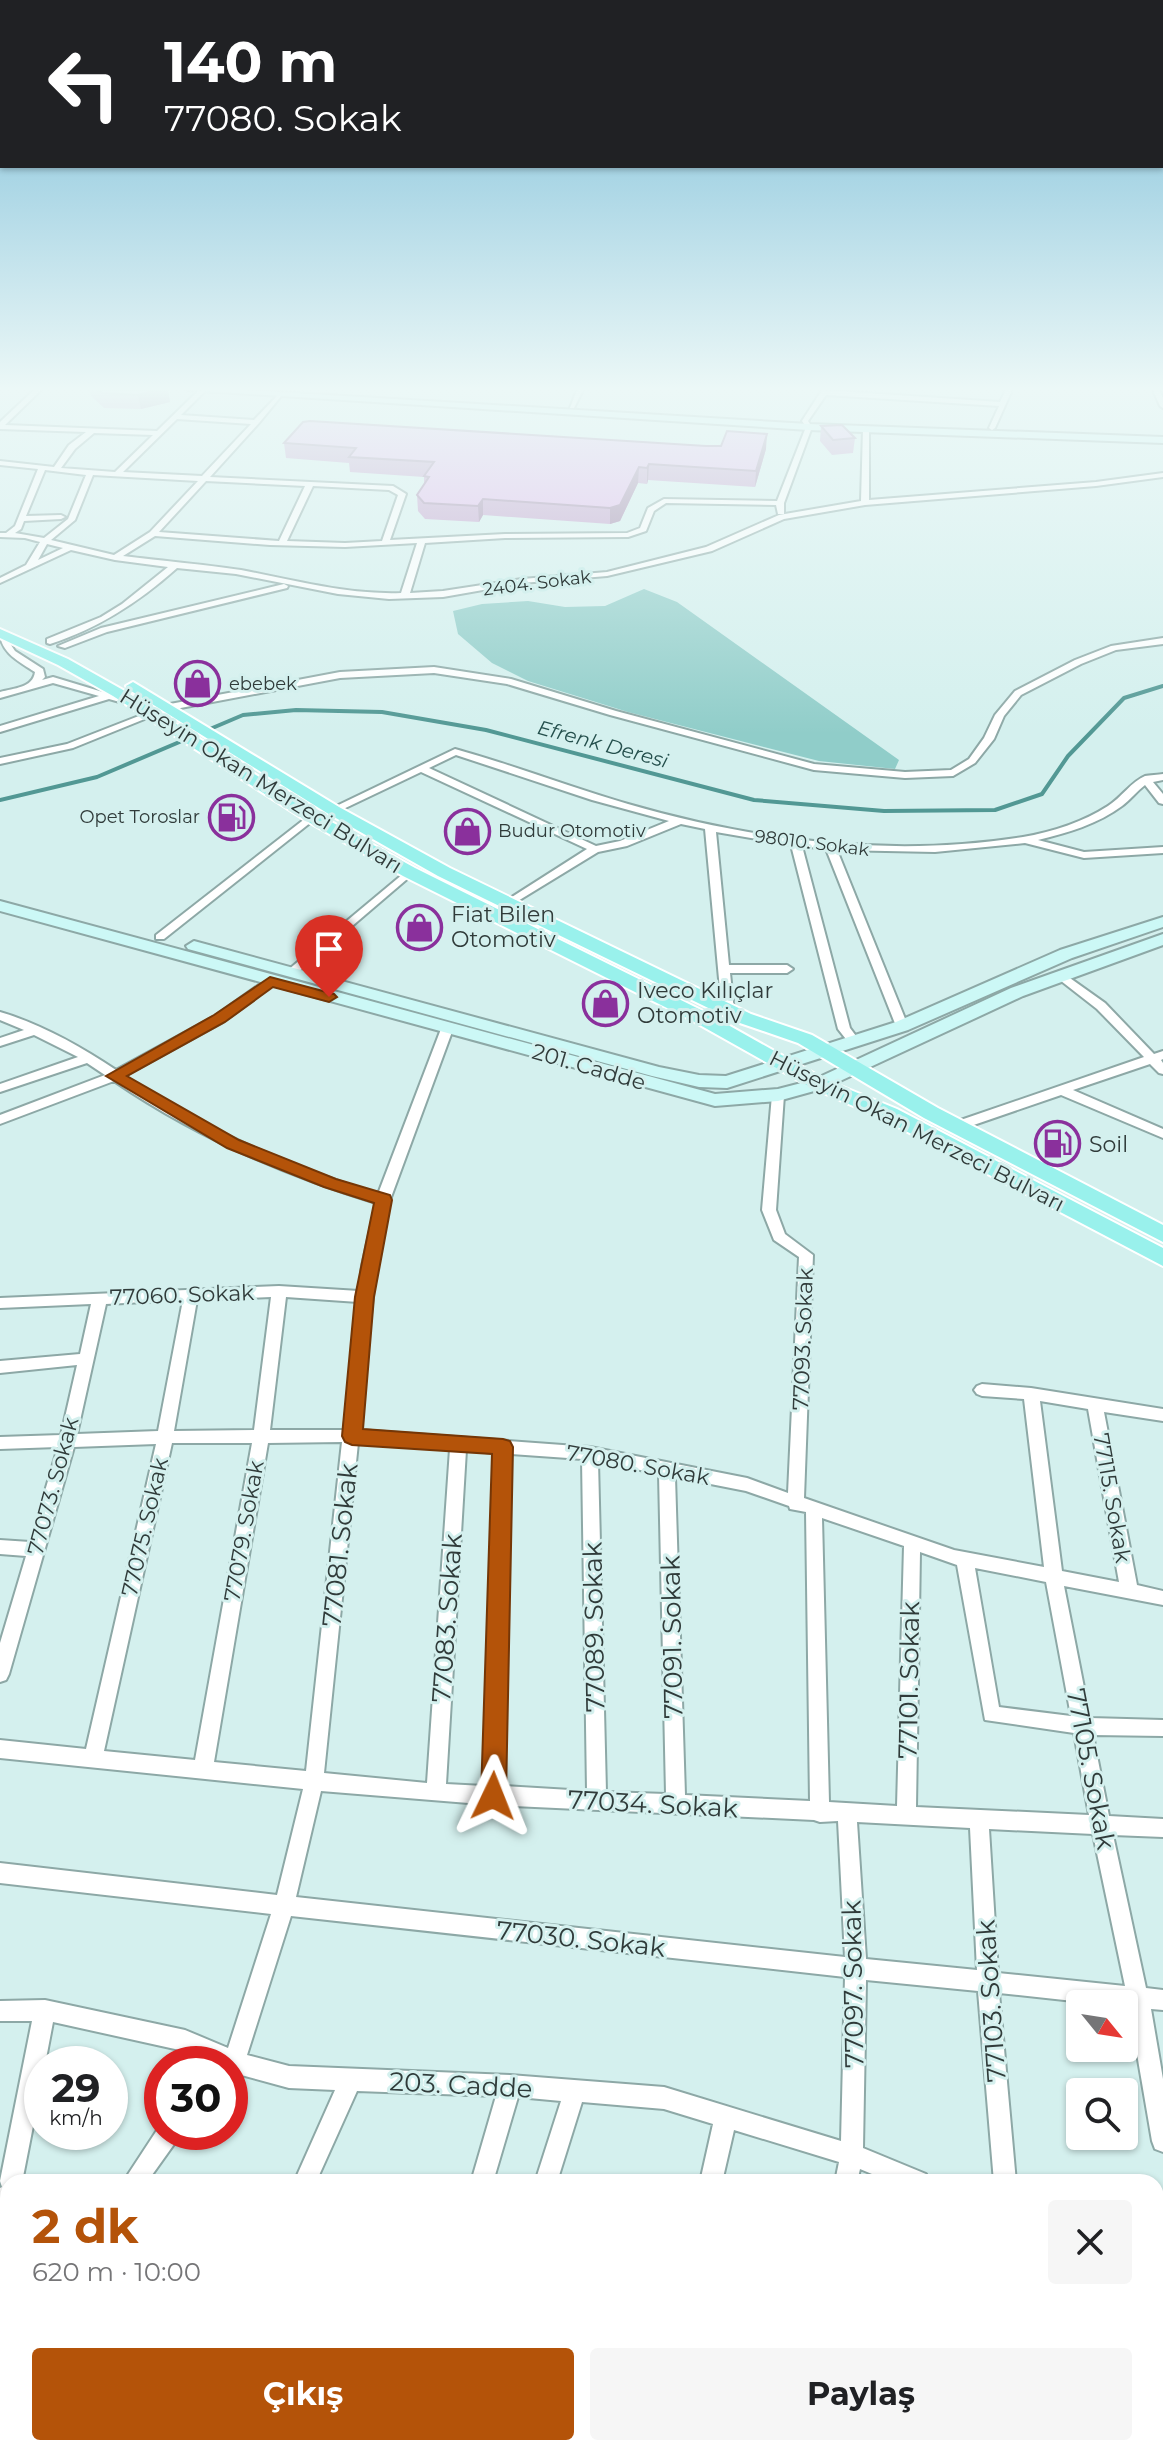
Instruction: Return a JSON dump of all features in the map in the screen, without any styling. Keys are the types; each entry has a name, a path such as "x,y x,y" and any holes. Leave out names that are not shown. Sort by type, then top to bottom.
{"main road":[{"name":"Hüseyin Okan Merzeci Bulvarı","path":"0,619 56,643 246,765 444,872 728,1011 805,1039 957,1126 1163,1234"},
{"name":"Hüseyin Okan Merzeci Bulvarı","path":"0,634 63,662 134,704 164,713"},
{"name":"Hüseyin Okan Merzeci Bulvarı","path":"246,765 311,817 409,872 698,1016 819,1084 890,1114 1163,1258"},
{"name":"201. Cadde","path":"2,898 160,937 699,1081 727,1082 902,1026 1066,954 1163,922"},
{"name":"201. Cadde","path":"2,898 270,981 715,1100 778,1095 819,1084 1060,975 1163,939"}],"street":[{"path":"4,535 18,527 28,505"},
{"path":"29,567 45,541 71,520 77,505"},
{"path":"115,558 153,534 179,505"},
{"path":"282,543 300,505"},
{"path":"386,541 398,505"},
{"path":"153,534 345,545 422,539 628,535 643,529 651,510 659,505"},
{"path":"780,505 782,517"},
{"name":"2404. Sokak","path":"4,535 173,567 236,572 288,584 369,595 405,595 607,574 709,549 782,517 856,505"},
{"path":"22,519 61,517"},
{"path":"405,595 422,539"},
{"path":"0,581 70,547"},
{"path":"56,643 114,613 173,567"},
{"path":"56,643 288,584"},
{"path":"0,634 12,653 40,671 35,684"},
{"path":"0,761 70,746 164,713 340,675 434,670 508,681 626,717 814,767 905,775 953,773 972,761 989,739 1000,715 1018,693 1078,662 1114,648 1163,641"},
{"path":"0,695 35,684 63,681 84,691 134,704"},
{"path":"0,729 106,697"},
{"name":"98010. Sokak","path":"421,768 455,752 679,821 831,849 884,852 1026,840 1092,819 1117,805 1146,779"},
{"path":"333,810 421,768 595,849"},
{"path":"1146,779 1163,777"},
{"path":"1146,779 1163,801"},
{"path":"160,937 311,817"},
{"path":"508,904 595,849 623,844 679,821"},
{"path":"710,827 728,1011"},
{"path":"1026,840 1084,855 1163,850"},
{"path":"796,843 844,1029 853,1040"},
{"path":"831,849 902,1026"},
{"path":"292,972 409,872"},
{"path":"725,969 787,969"},
{"path":"1060,975 1101,1006 1157,1056 1163,1070"},
{"path":"0,1120 115,1076 219,1019 270,981"},
{"path":"0,1016 36,1030 88,1058 233,1144 310,1176 383,1200"},
{"name":"77081. Sokak","path":"230,2046 284,1905 314,1781 364,1297 383,1200 447,1029"},
{"path":"0,1042 36,1030"},
{"path":"957,1126 1157,1056"},
{"path":"0,1088 88,1058"},
{"path":"1059,1089 1163,1134"},
{"name":"77093. Sokak","path":"778,1095 769,1210 779,1237 806,1255 805,1507"},
{"name":"77060. Sokak","path":"0,1303 279,1291 364,1297"},
{"name":"77079. Sokak","path":"203,1769 261,1436 279,1291"},
{"name":"77075. Sokak","path":"93,1758 165,1437 191,1295"},
{"name":"77073. Sokak","path":"0,1674 67,1442 100,1297"},
{"path":"0,1367 85,1359"},
{"path":"982,1390 1031,1394 1163,1415"},
{"name":"77105. Sokak","path":"1031,1394 1054,1577 1101,1826 1136,1990"},
{"name":"77115. Sokak","path":"1095,1404 1129,1591"},
{"name":"77080. Sokak","path":"0,1443 165,1437 352,1436 590,1453 747,1485 965,1559 1163,1598"},
{"name":"77083. Sokak","path":"436,1792 458,1444"},
{"path":"493,1796 503,1447"},
{"name":"77089. Sokak","path":"590,1453 597,1801"},
{"name":"77091. Sokak","path":"667,1469 676,1806"},
{"path":"805,1507 820,1813"},
{"name":"77101. Sokak","path":"906,1816 912,1543"},
{"path":"0,1547 36,1550"},
{"path":"965,1559 991,1714 1084,1726 1163,1728"},
{"name":"77034. Sokak","path":"0,1749 493,1796 1163,1828"},
{"name":"77097. Sokak","path":"847,1814 856,1969 852,2155 848,2174"},
{"name":"77103. Sokak","path":"979,1820 988,1983 1004,2174"},
{"name":"77030. Sokak","path":"0,1873 1066,1990"},
{"name":"77105. Sokak","path":"1138,1997 1163,2141"},
{"name":"77030. Sokak","path":"1138,1997 1163,2000"},
{"path":"13,2174 45,2010"},
{"name":"203. Cadde","path":"0,2011 45,2010 185,2041 195,2046"},
{"name":"203. Cadde","path":"248,2067 289,2077 510,2086 664,2098 852,2155 898,2174"},
{"path":"309,2174 351,2080"},
{"path":"484,2174 510,2086"},
{"path":"549,2174 575,2091"},
{"path":"713,2174 726,2117"},
{"path":"140,2174 156,2150"}],"shaded area":[{"path":"644,589 677,602 899,760 895,769 819,761 628,712 528,681 492,663 458,634 453,611 482,604 528,601 565,607 605,606"}],"building":[{"path":"562,505 620,505 610,508"}],"waterway":[{"name":"Efrenk Deresi","path":"0,800 97,777 243,715 296,710 382,712 486,730 754,800 884,811 995,810 1042,794 1068,756 1124,698 1163,686"}],"place":[{"name":"ebebek","path":"198,684"},
{"name":"Opet Toroslar","path":"231,817"},
{"name":"Budur Otomotiv","path":"467,831"},
{"name":"Fiat Bilen Otomotiv","path":"420,927"},
{"name":"Iveco Kılıçlar Otomotiv","path":"606,1003"},
{"name":"Soil","path":"1058,1144"}],"route":[{"path":"329,997 270,981 219,1019 115,1076 233,1144 350,1191 383,1200 364,1297 352,1436 503,1447 493,1796"}]}
